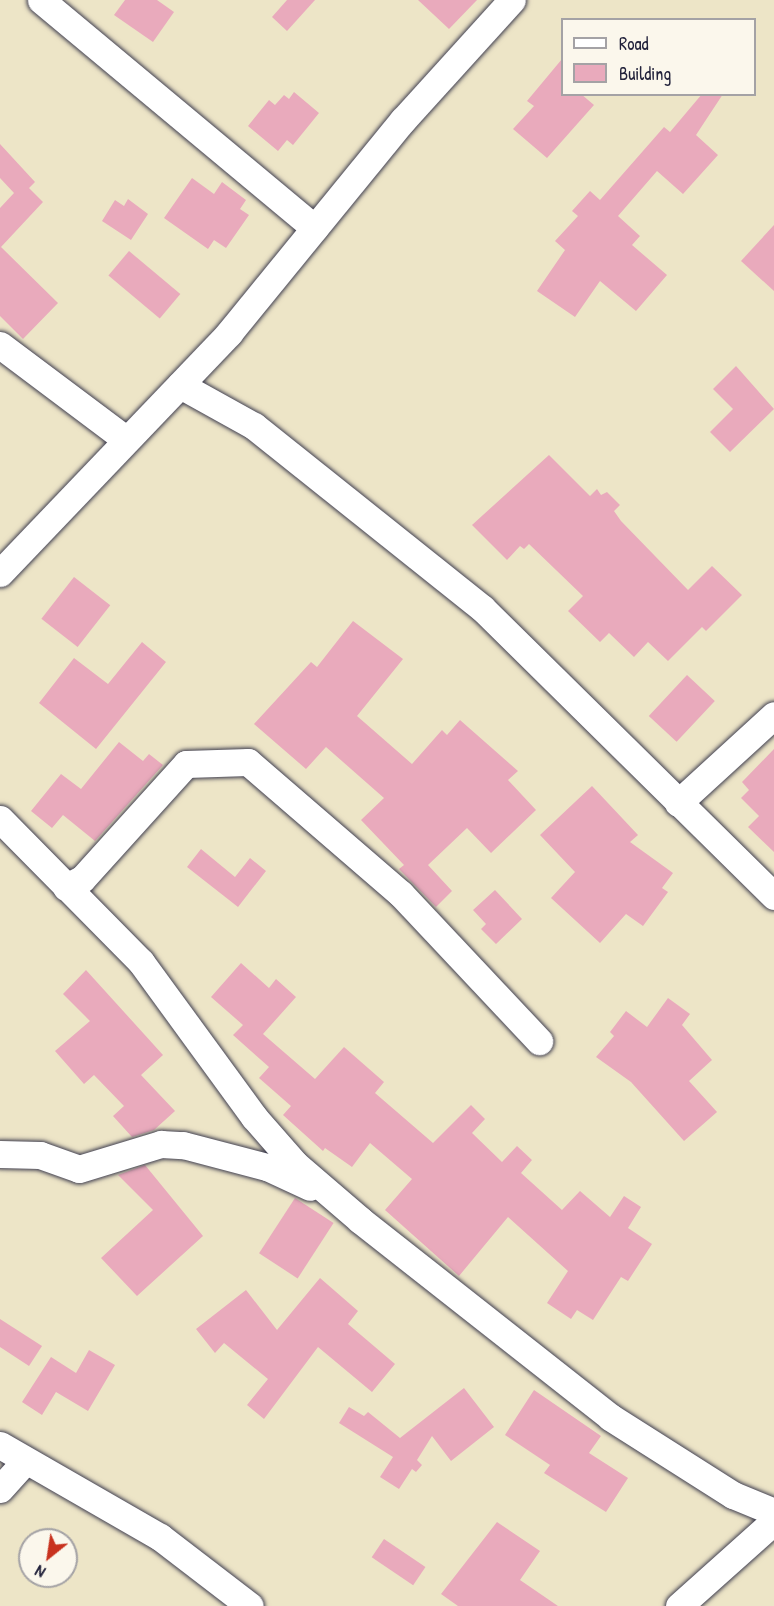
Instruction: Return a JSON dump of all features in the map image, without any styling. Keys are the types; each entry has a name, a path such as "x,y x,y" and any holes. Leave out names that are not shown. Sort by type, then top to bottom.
{"street":[{"path":"41,0 315,228"},
{"path":"0,573 125,439 180,385 315,228 403,120 512,0"},
{"path":"0,345 125,439"},
{"path":"180,385 254,426 482,608 774,896"},
{"path":"678,802 774,715"},
{"path":"66,887 82,879 186,764 248,762 401,894 539,1041"},
{"path":"0,819 141,962 254,1117 295,1164 610,1417 733,1495 774,1512"},
{"path":"0,1154 40,1155 79,1169 161,1144 183,1145 267,1167 336,1199"},
{"path":"0,1445 24,1461 160,1537 250,1606"},
{"path":"0,1489 24,1461"},
{"path":"680,1606 774,1521"}],"building":[{"path":"125,0 157,0 174,12 153,42 114,15"},
{"path":"287,0 315,0 287,31 272,17"},
{"path":"418,0 477,0 449,29"},
{"path":"561,60 561,96 583,96 594,105 547,158 513,129 534,106 527,101"},
{"path":"294,92 319,113 293,145 287,140 278,151 248,126 269,100 275,105 284,95 289,99"},
{"path":"700,96 722,96 696,135 718,155 683,194 657,171 618,216 640,236 632,245 667,275 636,311 600,281 575,317 537,291 565,250 555,241 578,216 572,211 590,191 600,200 664,127 670,132"},
{"path":"0,144 35,182 29,188 43,202 1,247 58,303 23,339 0,316 0,208 14,193 0,178"},
{"path":"192,178 214,194 222,182 246,200 240,209 249,215 226,248 214,240 208,249 164,218"},
{"path":"128,199 148,214 131,240 102,221 115,200 124,206"},
{"path":"774,225 774,291 741,261"},
{"path":"129,251 180,294 160,319 108,276"},
{"path":"736,366 774,409 730,452 710,432 733,409 713,389"},
{"path":"549,455 590,496 597,489 601,495 607,492 620,505 614,511 621,521 688,590 712,566 742,595 706,631 702,627 668,661 648,642 634,657 609,633 600,642 568,611 583,596 529,544 524,549 520,546 507,560 472,525"},
{"path":"74,577 110,605 78,647 41,619"},
{"path":"353,621 403,659 357,716 412,764 442,730 447,735 460,720 518,771 508,780 536,810 491,853 467,828 428,865 452,891 436,907 399,869 404,865 361,820 384,798 326,747 306,769 254,724 311,662 317,667"},
{"path":"142,642 166,662 96,749 39,703 74,658 108,684"},
{"path":"687,675 715,701 677,742 649,716"},
{"path":"119,742 143,761 149,754 163,765 95,841 63,815 52,828 31,811 61,774 81,789"},
{"path":"774,749 774,852 748,827 759,816 741,798 749,790 742,782"},
{"path":"592,786 638,835 630,842 673,873 662,888 668,892 643,926 626,914 600,943 551,898 575,872 540,835"},
{"path":"201,849 235,877 250,858 266,871 238,907 187,867"},
{"path":"495,890 522,919 496,944 481,929 486,924 473,910"},
{"path":"241,963 269,988 276,979 296,997 263,1034 315,1079 344,1047 384,1082 375,1093 433,1143 471,1105 485,1119 472,1133 502,1162 517,1146 532,1160 521,1173 562,1210 580,1191 610,1217 624,1196 641,1207 628,1228 652,1244 628,1281 621,1277 593,1320 577,1310 571,1319 547,1303 568,1271 508,1217 459,1276 385,1210 412,1179 370,1143 352,1167 325,1148 323,1151 283,1115 291,1106 259,1078 269,1067 233,1035 243,1025 211,997"},
{"path":"86,970 163,1055 141,1075 175,1111 154,1130 132,1137 113,1116 124,1106 94,1075 84,1084 55,1051 90,1021 63,994"},
{"path":"668,998 690,1014 682,1025 712,1060 689,1081 717,1112 684,1141 631,1082 596,1057 614,1036 610,1032 626,1011 647,1027"},
{"path":"145,1165 203,1236 137,1296 101,1258 153,1210 118,1175"},
{"path":"295,1198 334,1223 298,1278 259,1253"},
{"path":"320,1278 358,1311 348,1324 395,1364 372,1392 318,1347 264,1419 247,1405 268,1379 224,1343 215,1353 196,1329 246,1290 277,1330"},
{"path":"0,1319 42,1346 29,1366 0,1347"},
{"path":"89,1350 115,1365 88,1411 56,1392 42,1415 22,1402 51,1357 76,1373"},
{"path":"464,1388 494,1427 451,1461 432,1436 417,1460 422,1465 416,1472 412,1469 399,1489 380,1477 393,1457 339,1423 349,1407 364,1416 368,1412 400,1438"},
{"path":"534,1390 601,1436 589,1453 628,1478 606,1512 544,1473 550,1465 505,1435"},
{"path":"497,1522 540,1551 520,1580 558,1606 458,1606 441,1594"},
{"path":"384,1539 425,1567 413,1585 372,1557"}]}
